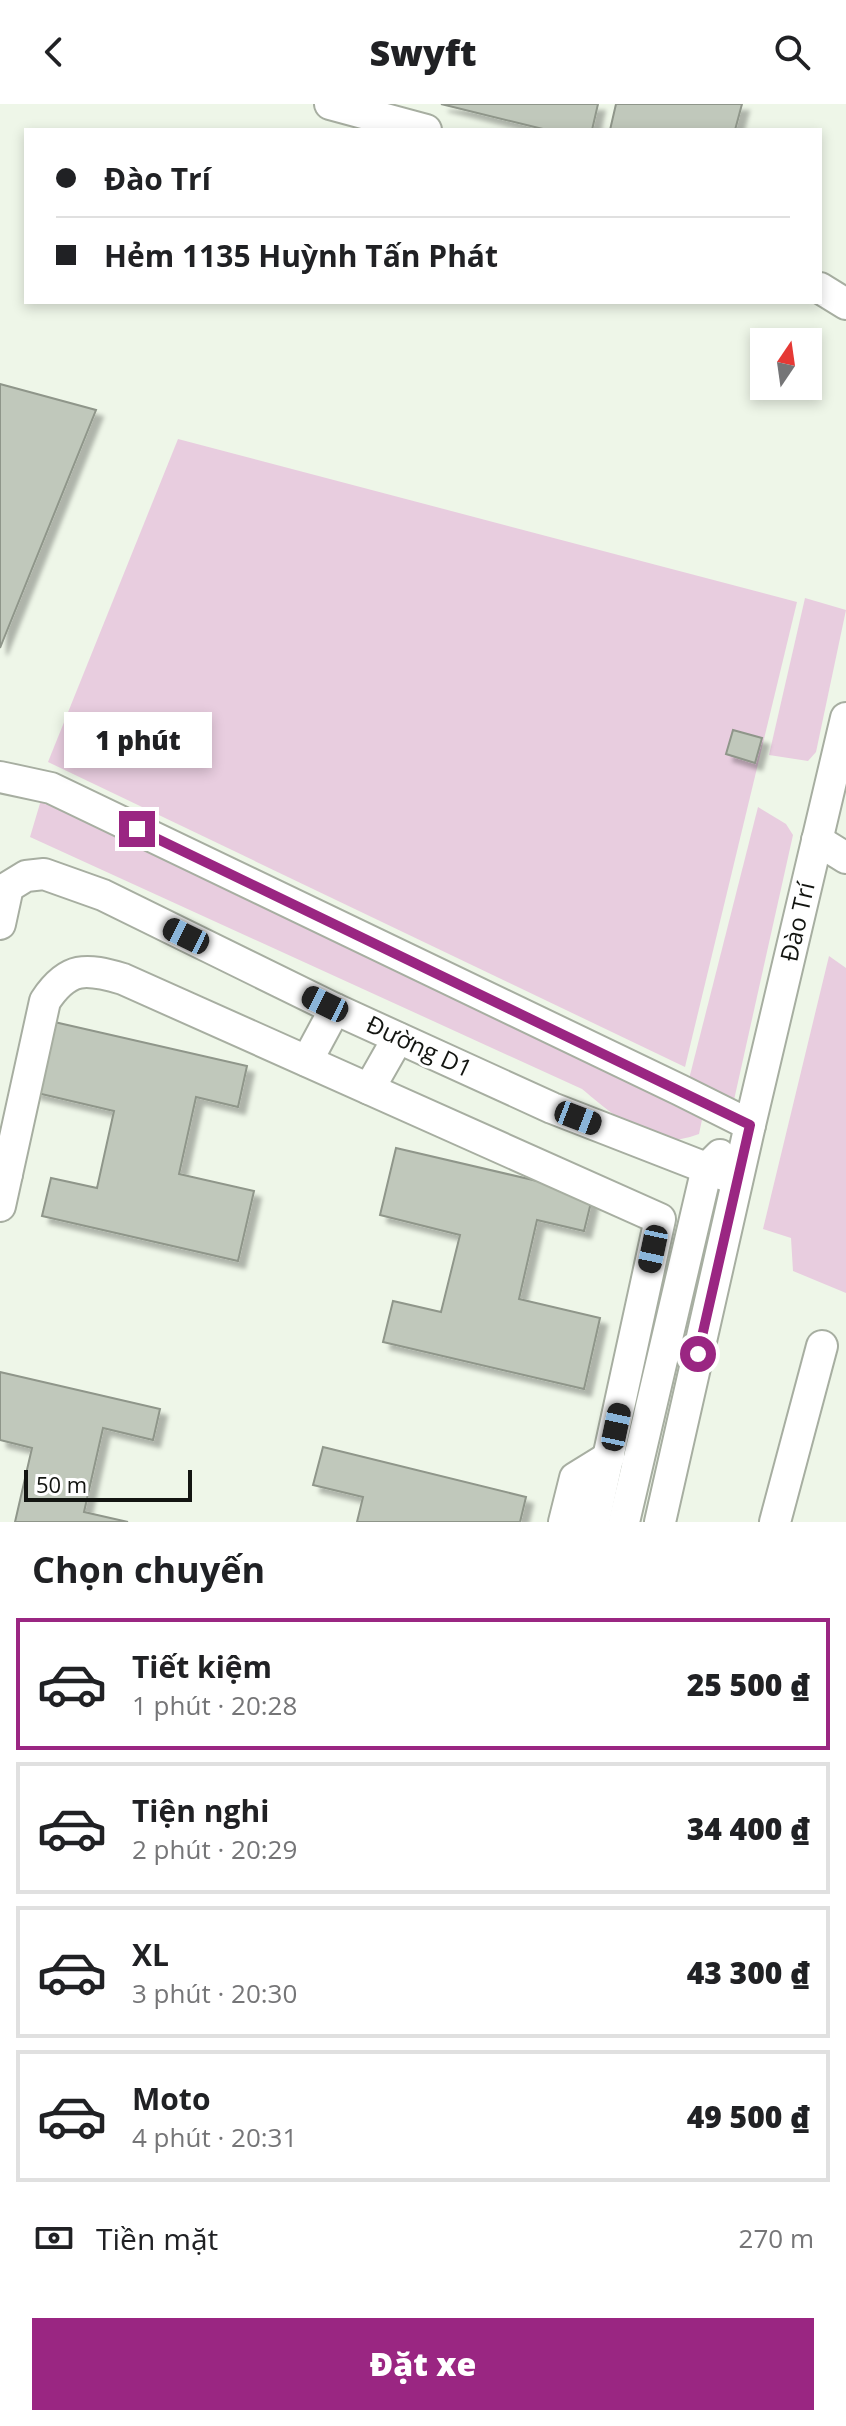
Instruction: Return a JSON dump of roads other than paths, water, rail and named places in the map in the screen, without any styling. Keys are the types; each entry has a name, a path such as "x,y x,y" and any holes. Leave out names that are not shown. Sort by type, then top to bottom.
{"street":[{"path":"330,104 419,128"},
{"path":"822,289 846,304"},
{"name":"Đào Trí","path":"660,1522 737,1180 844,738"},
{"path":"0,777 51,788 750,1125 707,1168 630,1430 609,1457 575,1478 564,1522"},
{"path":"817,840 846,858"},
{"name":"Đường D1","path":"0,924 8,887 26,876 44,874 103,895 335,1009 552,1108 737,1180"},
{"path":"0,1206 4,1174 45,1001 56,985 72,974 99,972 123,979 660,1219 630,1430 624,1522"},
{"path":"307,1061 335,1009"},
{"path":"369,1089 398,1038"},
{"path":"775,1522 822,1346"},
{"path":"630,1430 678,1441"},
{"path":"594,1522 609,1457"}]}
